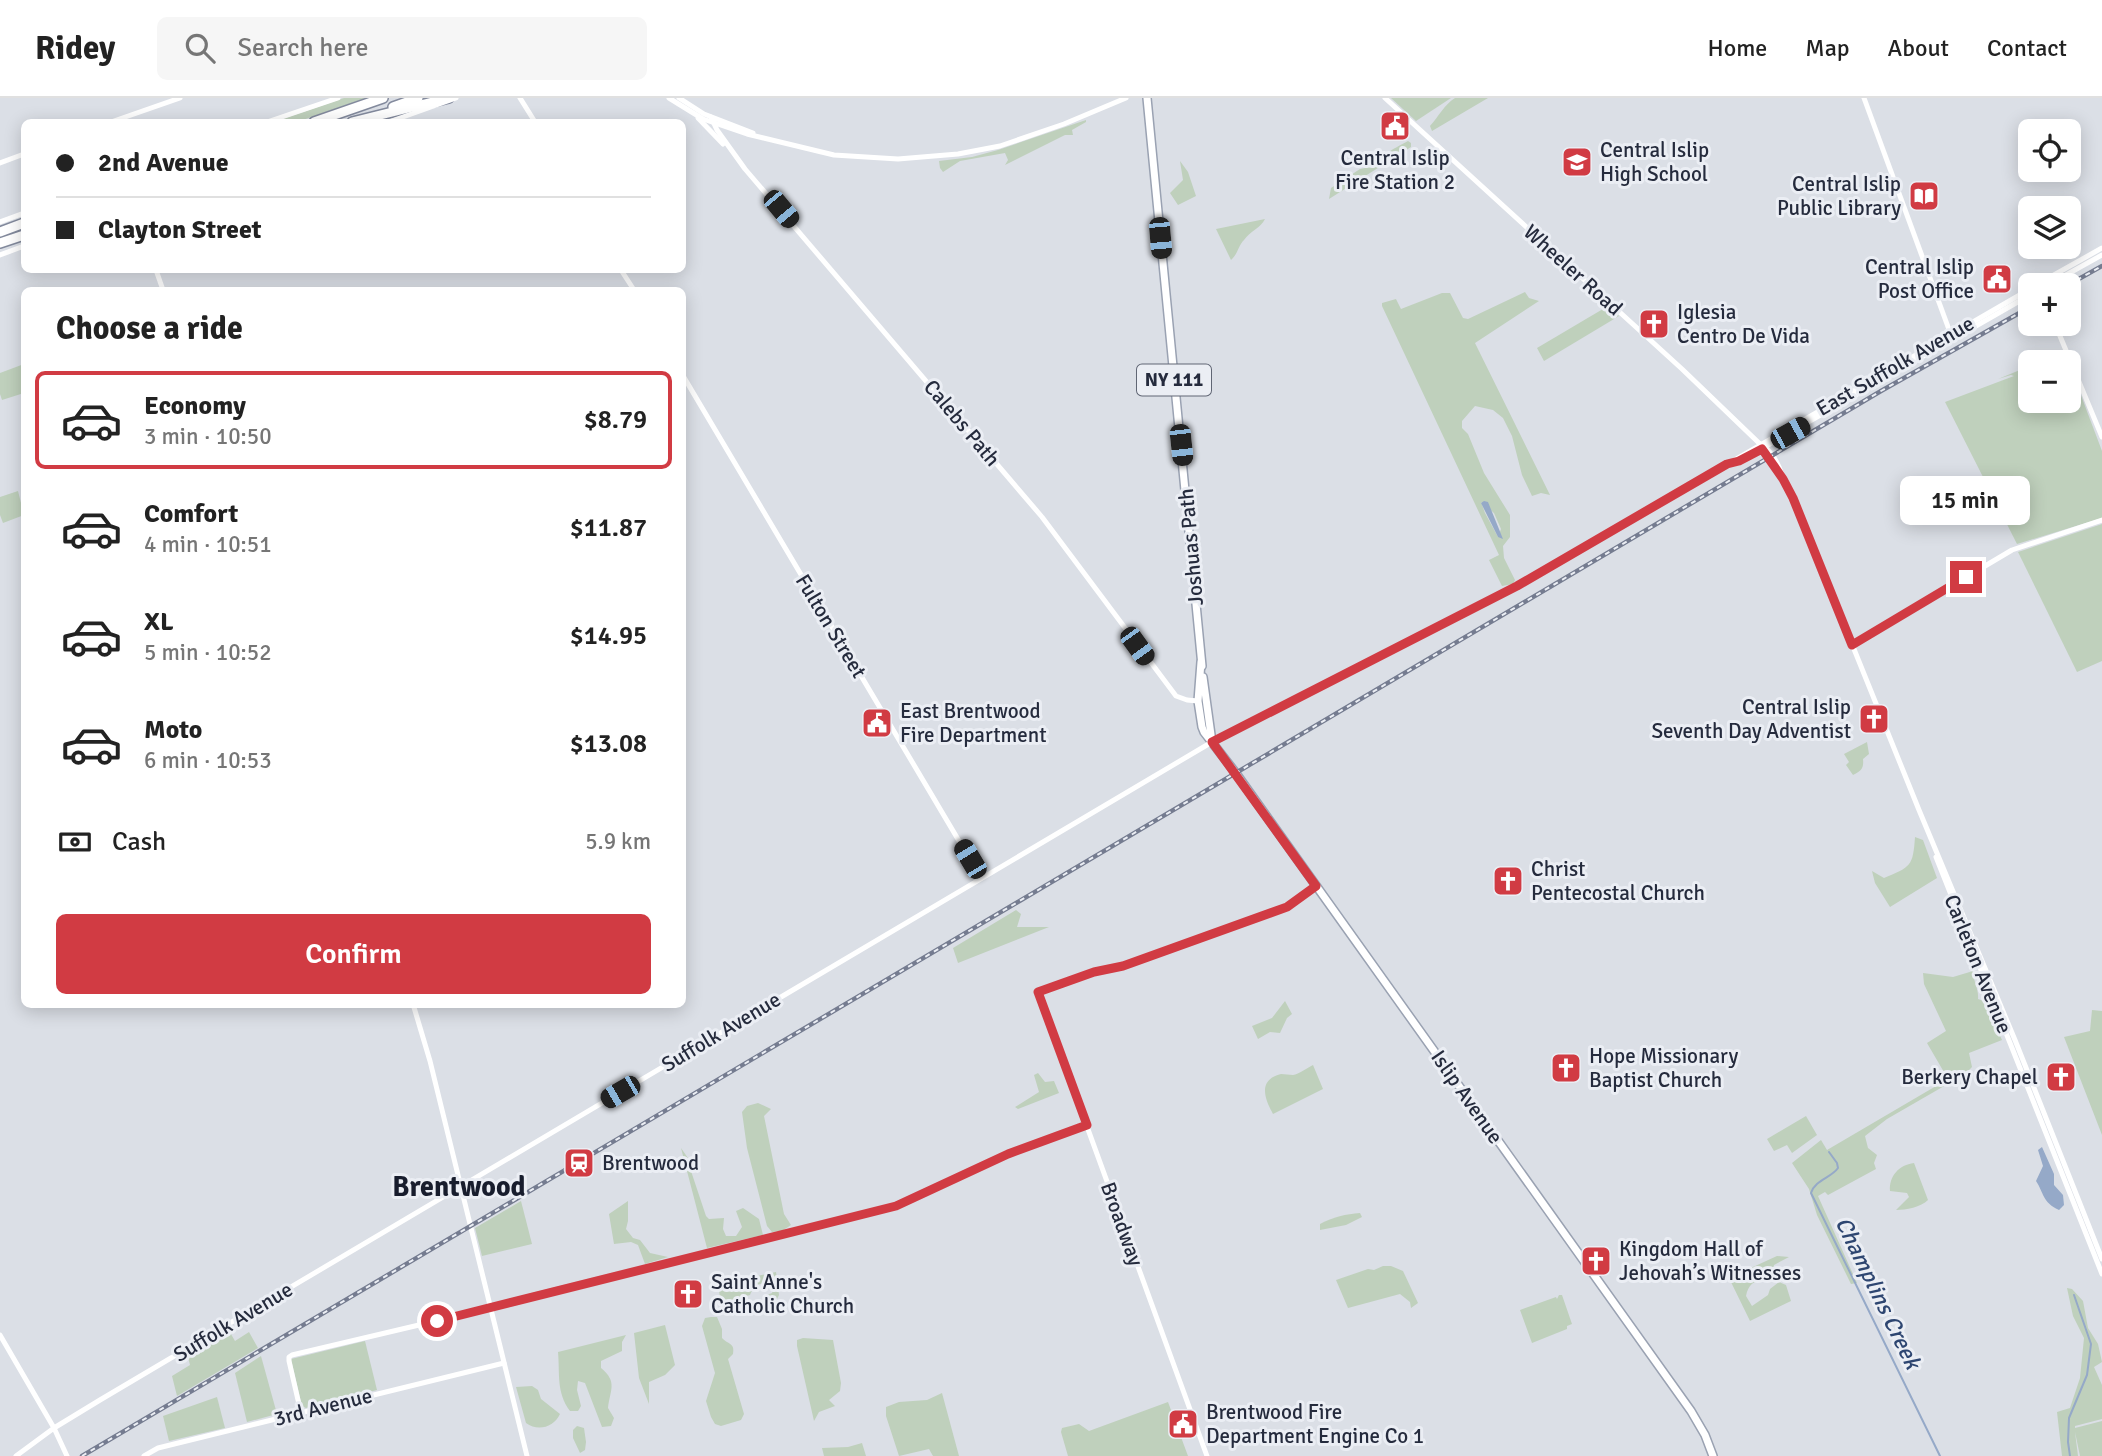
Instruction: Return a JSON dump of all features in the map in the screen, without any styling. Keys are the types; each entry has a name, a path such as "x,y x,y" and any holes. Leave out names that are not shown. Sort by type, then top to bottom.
{"highway":[{"path":"323,119 381,98"},
{"path":"358,119 418,98"},
{"path":"362,119 449,98"},
{"path":"0,232 21,224"},
{"path":"0,243 21,236"}],"main road":[{"path":"119,119 180,98"},
{"path":"276,119 338,98"},
{"path":"397,119 456,98"},
{"path":"520,98 533,119"},
{"path":"669,98 694,113 756,135 834,155 898,159 925,158 1014,142 1126,98"},
{"path":"679,98 712,120 749,130 756,135"},
{"name":"Joshuas Path","path":"1147,98 1201,662 1212,742"},
{"name":"Wheeler Road","path":"1385,98 1682,369 1771,457"},
{"path":"1864,98 1952,336"},
{"path":"694,113 741,164"},
{"name":"Calebs Path","path":"712,120 741,164 1042,517 1176,696 1198,701"},
{"path":"724,140 725,131 734,129"},
{"path":"0,163 21,155"},
{"path":"0,222 21,214"},
{"path":"0,255 21,247"},
{"path":"2058,273 2102,248"},
{"path":"2070,273 2102,255"},
{"name":"East Suffolk Avenue","path":"1762,447 2018,296"},
{"name":"East Suffolk Avenue","path":"1762,447 1952,336 2018,301"},
{"path":"2060,336 2102,437"},
{"name":"Fulton Street","path":"686,381 981,878"},
{"path":"1771,457 1777,440"},
{"name":"Suffolk Avenue","path":"16,1456 54,1428 1212,742 1517,586 1727,464 1739,461 1762,447"},
{"name":"Carleton Avenue","path":"1771,457 1793,498 2102,1259"},
{"path":"1852,645 2012,551 2102,520"},
{"name":"Joshuas Path","path":"1201,662 1198,701 1203,730 1212,742"},
{"path":"1198,701 1202,702 1206,710"},
{"name":"Islip Avenue","path":"1212,742 1700,1424 1713,1456"},
{"name":"Carleton Avenue","path":"1919,810 1977,965 2102,1274"},
{"name":"Broadway","path":"1207,1456 1038,992 1094,972 1123,966 1287,907 1316,886"},
{"path":"414,1008 425,1042 527,1456"},
{"path":"301,1413 289,1357 896,1206 1008,1154 1087,1125"},
{"path":"0,1335 54,1428 67,1456"},
{"path":"0,1344 19,1370"},
{"name":"3rd Avenue","path":"144,1456 158,1448 504,1363"}],"green space":[{"path":"344,98 366,98 306,119 283,119"},
{"path":"1391,98 1451,98 1416,121"},
{"path":"1455,98 1488,98 1432,131 1430,126"},
{"path":"1086,120 1072,130 1073,135 1065,135 1005,165 1008,160 1005,153 960,161 943,172 940,168 939,161 972,157 998,150"},
{"path":"1408,141 1411,147 1329,199 1331,188"},
{"path":"1180,161 1188,172 1196,196 1178,205 1170,193 1183,180"},
{"path":"1265,219 1246,237 1231,260 1216,229"},
{"path":"1525,292 1529,298 1539,301 1475,343 1550,495 1541,493 1532,496 1522,475 1512,436 1503,418 1493,410 1475,406 1462,421 1462,428 1468,434 1484,473 1510,515 1510,537 1503,546 1504,558 1515,580 1513,584 1502,586 1489,560 1499,555 1382,303 1396,299 1401,309 1442,293 1450,293 1463,318 1468,319","holes":["1481,502 1494,513 1501,529 1498,537"]},
{"path":"1608,306 1619,316 1544,361 1537,348"},
{"path":"21,365 21,394 2,400 0,373"},
{"path":"2018,371 2018,413 2081,413 2081,396 2102,451 2102,518 2017,544 1945,402 2014,376 1998,379"},
{"path":"18,491 21,516 3,523 0,497"},
{"path":"2102,524 2102,661 2077,672 2018,552"},
{"path":"1867,742 1869,754 1863,759 1861,769 1853,775 1846,765 1849,762 1844,754"},
{"path":"1915,837 1923,840 1937,878 1890,907 1875,883 1872,871 1884,878 1905,868 1913,854"},
{"path":"1016,910 1021,914 1017,927 1049,927 958,963 953,948"},
{"path":"1973,971 1978,999 1984,1001 2002,1040 1969,1053 1972,1067 1965,1074 1887,1119 1865,1136 1868,1148 1877,1155 1874,1163 1876,1169 1828,1195 1825,1192 1818,1196 1857,1283 1851,1284 1817,1215 1809,1189 1792,1163 1821,1140 1827,1150 1948,1079 1927,1043 1946,1031 1924,984 1923,973 1953,977"},
{"path":"1285,1001 1292,1014 1280,1033 1270,1032 1258,1039 1252,1026 1272,1018"},
{"path":"2092,1010 2102,1011 2102,1135 2064,1037 2090,1031"},
{"path":"1313,1065 1323,1089 1273,1114 1265,1091 1268,1081 1281,1074 1293,1075"},
{"path":"1038,1073 1045,1082 1054,1081 1059,1093 1018,1109 1015,1107 1039,1092 1034,1075"},
{"path":"758,1103 771,1109 764,1116 784,1214 791,1225 782,1231 772,1232 767,1226 747,1148 742,1112 747,1106"},
{"path":"1806,1116 1817,1135 1792,1153 1787,1145 1774,1151 1767,1139"},
{"path":"681,1148 690,1161 706,1216 709,1219 724,1218 723,1229 726,1236 736,1236 742,1227 736,1211 743,1208 759,1219 763,1235 707,1248"},
{"path":"1914,1163 1928,1200 1913,1208 1896,1210 1909,1197 1907,1193 1890,1191 1891,1181 1900,1169"},
{"path":"521,1201 532,1244 482,1256 475,1228"},
{"path":"628,1201 626,1229 633,1238 640,1240 650,1253 668,1257 645,1264 638,1245 631,1242 614,1244 609,1214"},
{"path":"1360,1213 1362,1217 1346,1225 1320,1230 1320,1224 1330,1219"},
{"path":"1777,1256 1789,1257 1774,1265 1772,1272 1764,1279 1752,1284 1746,1296 1752,1306 1768,1295 1770,1289 1779,1282 1786,1285 1791,1301 1750,1321 1729,1278"},
{"path":"1383,1266 1403,1271 1418,1303 1411,1308 1410,1302 1400,1294 1348,1308 1336,1280"},
{"path":"776,1272 779,1295 777,1299 769,1299 767,1295 772,1293 774,1288 770,1283 760,1284 750,1295 726,1302 725,1312 718,1284"},
{"path":"2067,1288 2072,1289 2083,1301 2088,1328 2098,1344 2102,1362 2094,1367 2102,1385 2102,1419 2075,1428 2102,1421 2102,1456 2080,1456 2075,1432 2078,1456 2062,1456 2057,1412 2070,1408 2080,1378 2084,1338 2073,1316"},
{"path":"1562,1295 1572,1324 1567,1326 1567,1329 1532,1343 1520,1310 1556,1297 1557,1299"},
{"path":"717,1317 722,1338 733,1348 733,1354 728,1359 744,1414 741,1420 721,1426 715,1424 706,1401 715,1373 702,1326 705,1318"},
{"path":"665,1325 675,1365 665,1375 649,1382 649,1404 639,1378 634,1333"},
{"path":"228,1329 235,1341 249,1332 258,1348 177,1396 172,1376 190,1365 187,1353"},
{"path":"626,1335 622,1342 622,1351 601,1361 601,1368 611,1382 608,1408 614,1418 611,1426 602,1427 585,1383 578,1381 581,1406 578,1411 570,1411 562,1397 558,1352"},
{"path":"797,1340 833,1340 841,1383 840,1391 829,1400 835,1406 819,1412 814,1421 797,1346"},
{"path":"365,1341 377,1390 306,1408 302,1406 291,1359"},
{"path":"261,1356 277,1414 247,1422 235,1373"},
{"path":"532,1386 538,1390 541,1399 560,1414 554,1422 545,1427 526,1423 516,1387"},
{"path":"942,1393 959,1456 933,1456 929,1449 899,1456 886,1416 886,1407 899,1402 927,1400"},
{"path":"217,1397 225,1428 169,1441 163,1416"},
{"path":"1168,1402 1188,1456 1068,1456 1062,1428 1079,1424 1089,1431"},
{"path":"577,1426 584,1428 586,1442 585,1450 580,1453 573,1438 573,1430"},
{"path":"862,1443 866,1456 824,1456 822,1448 848,1447"}],"water":[{"path":"1488,502 1503,539 1498,537 1481,503"},
{"path":"2042,1147 2054,1174 2054,1185 2063,1195 2064,1205 2059,1210 2046,1200 2036,1181 2043,1166 2038,1150"}],"waterway":[{"name":"Champlins Creek","path":"1829,1152 1838,1168 1816,1185 1811,1193 1940,1456"},
{"path":"2070,1456 2069,1418 2087,1375 2091,1344 2074,1295"}],"railway":[{"path":"2081,278 2102,266"},
{"path":"82,1456 1881,391 2018,314"}],"place":[{"name":"Central Islip Fire Station 2","path":"1395,126"},
{"name":"Central Islip High School","path":"1577,162"},
{"name":"Central Islip Public Library","path":"1924,196"},
{"name":"Central Islip Post Office","path":"1997,279"},
{"name":"Iglesia Centro De Vida","path":"1654,324"},
{"name":"Central Islip Seventh Day Adventist","path":"1874,719"},
{"name":"East Brentwood Fire Department","path":"877,723"},
{"name":"Christ Pentecostal Church","path":"1508,881"},
{"name":"Hope Missionary Baptist Church","path":"1566,1068"},
{"name":"Berkery Chapel","path":"2061,1077"},
{"name":"Brentwood","path":"579,1163"},
{"name":"Kingdom Hall of Jehovah’s Witnesses","path":"1596,1261"},
{"name":"Saint Anne's Catholic Church","path":"688,1294"},
{"name":"Brentwood Fire Department Engine Co 1","path":"1183,1424"}],"district":[{"name":"Brentwood","path":"459,1187"}],"route":[{"path":"437,1321 896,1206 1008,1154 1087,1125 1038,992 1094,972 1123,966 1287,907 1316,886 1212,742 1517,586 1727,464 1762,449 1783,479 1852,645 1966,577"}]}
